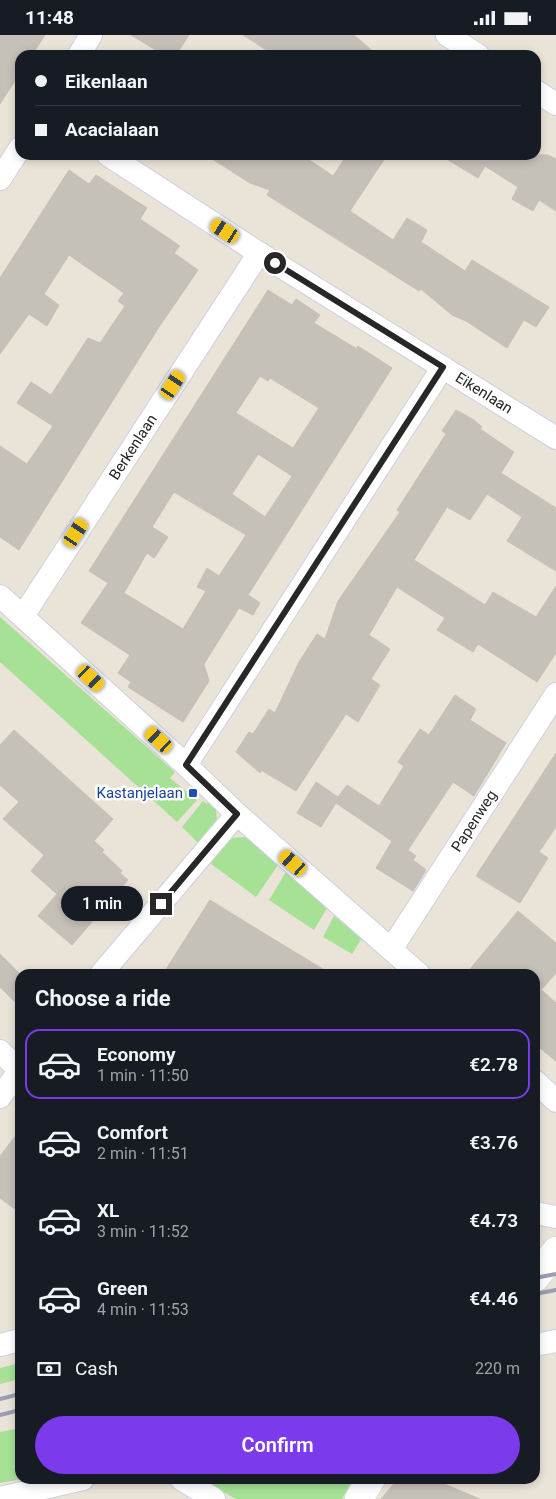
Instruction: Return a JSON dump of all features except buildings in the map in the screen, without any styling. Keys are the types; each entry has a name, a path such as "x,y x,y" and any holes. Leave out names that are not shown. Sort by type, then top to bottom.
{"main road":[{"path":"540,1272 556,1251"},
{"path":"359,1499 368,1484"}],"street":[{"path":"82,50 92,35"},
{"path":"447,35 470,50"},
{"path":"541,94 556,104"},
{"path":"0,179 15,156"},
{"name":"Eikenlaan","path":"116,160 259,253 556,438"},
{"name":"Berkenlaan","path":"23,616 259,253"},
{"path":"186,765 443,367"},
{"path":"0,596 186,765 237,814 414,969"},
{"name":"Papenweg","path":"392,949 556,694"},
{"path":"106,969 237,814"},
{"path":"0,1051 15,1065"},
{"path":"0,1097 15,1077"},
{"path":"540,1086 556,1101"},
{"path":"540,1214 556,1217"},
{"path":"0,1345 15,1341"},
{"path":"540,1344 556,1341"},
{"path":"0,1499 62,1484"},
{"path":"189,1484 214,1499"}],"green space":[{"path":"0,617 175,772 170,778 197,800 177,822 0,662"},
{"path":"203,801 207,804 209,801 216,806 217,824 200,845 182,827"},
{"path":"247,837 278,865 256,897 210,863 231,838"},
{"path":"286,872 327,908 314,930 269,900"},
{"path":"334,916 362,938 352,954 323,937"},
{"path":"15,1364 15,1380 0,1384 0,1368"},
{"path":"15,1429 15,1480 0,1483 0,1432"},
{"path":"209,1484 350,1484 342,1499 236,1499"}],"railway":[{"path":"540,1277 556,1274"},
{"path":"540,1293 556,1290"},
{"path":"0,1399 15,1395"},
{"path":"0,1415 15,1411"}],"place":[{"name":"Kastanjelaan","path":"193,793"}],"route":[{"path":"161,904 237,814 186,765 443,367 275,263"}]}
